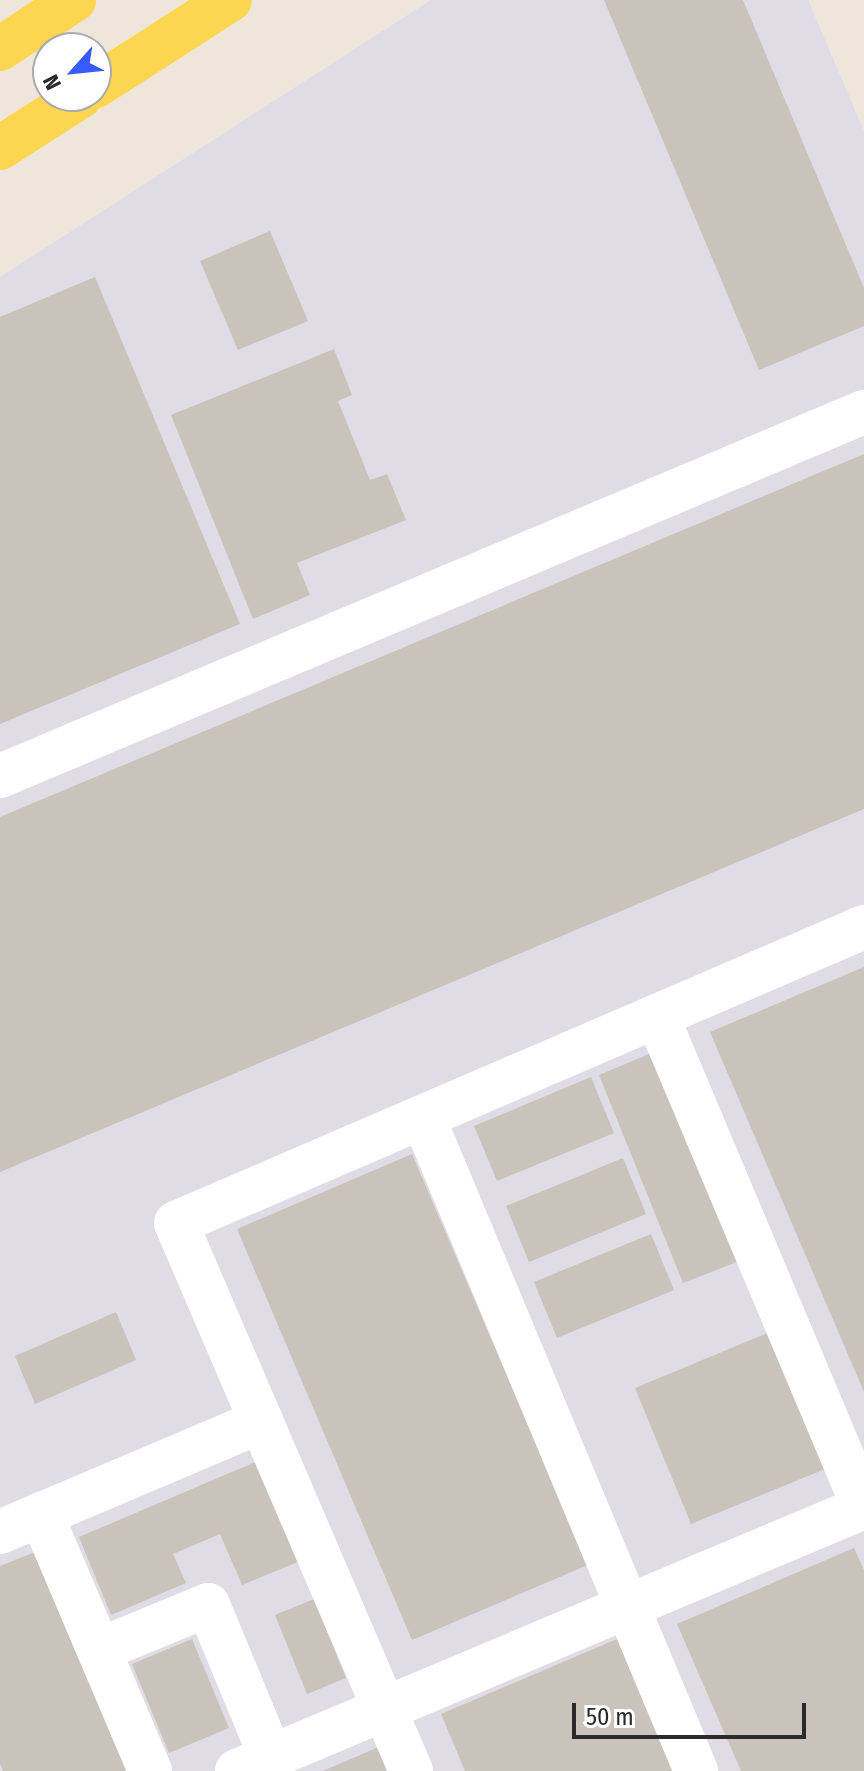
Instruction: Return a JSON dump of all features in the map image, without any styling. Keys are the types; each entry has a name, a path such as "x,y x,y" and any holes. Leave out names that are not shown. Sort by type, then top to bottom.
{"main road":[{"path":"0,49 74,0"},
{"path":"112,76 230,0"},
{"path":"0,148 56,112"}],"lane":[{"path":"0,776 864,412"},
{"path":"411,1771 176,1223 864,927"},
{"path":"99,1650 208,1605 254,1764 864,1508 657,1016"},
{"path":"423,1117 696,1771"},
{"path":"0,1532 261,1421"},
{"path":"41,1514 150,1771"}],"shaded area":[{"path":"431,0 808,0 864,131 864,1771 0,1771 0,277"}],"building":[{"path":"604,0 743,0 864,288 864,326 759,370"},
{"path":"270,231 308,321 238,350 200,261"},
{"path":"95,277 240,624 0,724 0,317"},
{"path":"334,349 352,395 338,401 370,480 387,474 406,520 297,563 310,595 253,619 171,415"},
{"path":"864,454 864,809 0,1172 0,817"},
{"path":"864,967 864,1392 710,1032"},
{"path":"654,1052 739,1261 683,1283 599,1075"},
{"path":"591,1077 614,1133 497,1181 474,1126"},
{"path":"412,1154 588,1565 412,1640 237,1229"},
{"path":"623,1158 646,1214 529,1262 506,1206"},
{"path":"651,1234 674,1290 557,1338 534,1282"},
{"path":"116,1312 136,1360 35,1404 15,1356"},
{"path":"770,1332 825,1469 691,1524 635,1388"},
{"path":"258,1461 300,1561 242,1585 220,1534 173,1554 186,1583 111,1615 79,1537"},
{"path":"45,1548 135,1771 3,1771 0,1764 0,1566"},
{"path":"854,1548 864,1570 864,1771 741,1771 677,1624"},
{"path":"314,1599 346,1678 307,1694 275,1615"},
{"path":"192,1639 229,1728 169,1753 132,1664"},
{"path":"617,1639 673,1771 465,1771 441,1714"},
{"path":"381,1746 392,1771 323,1771"}]}
